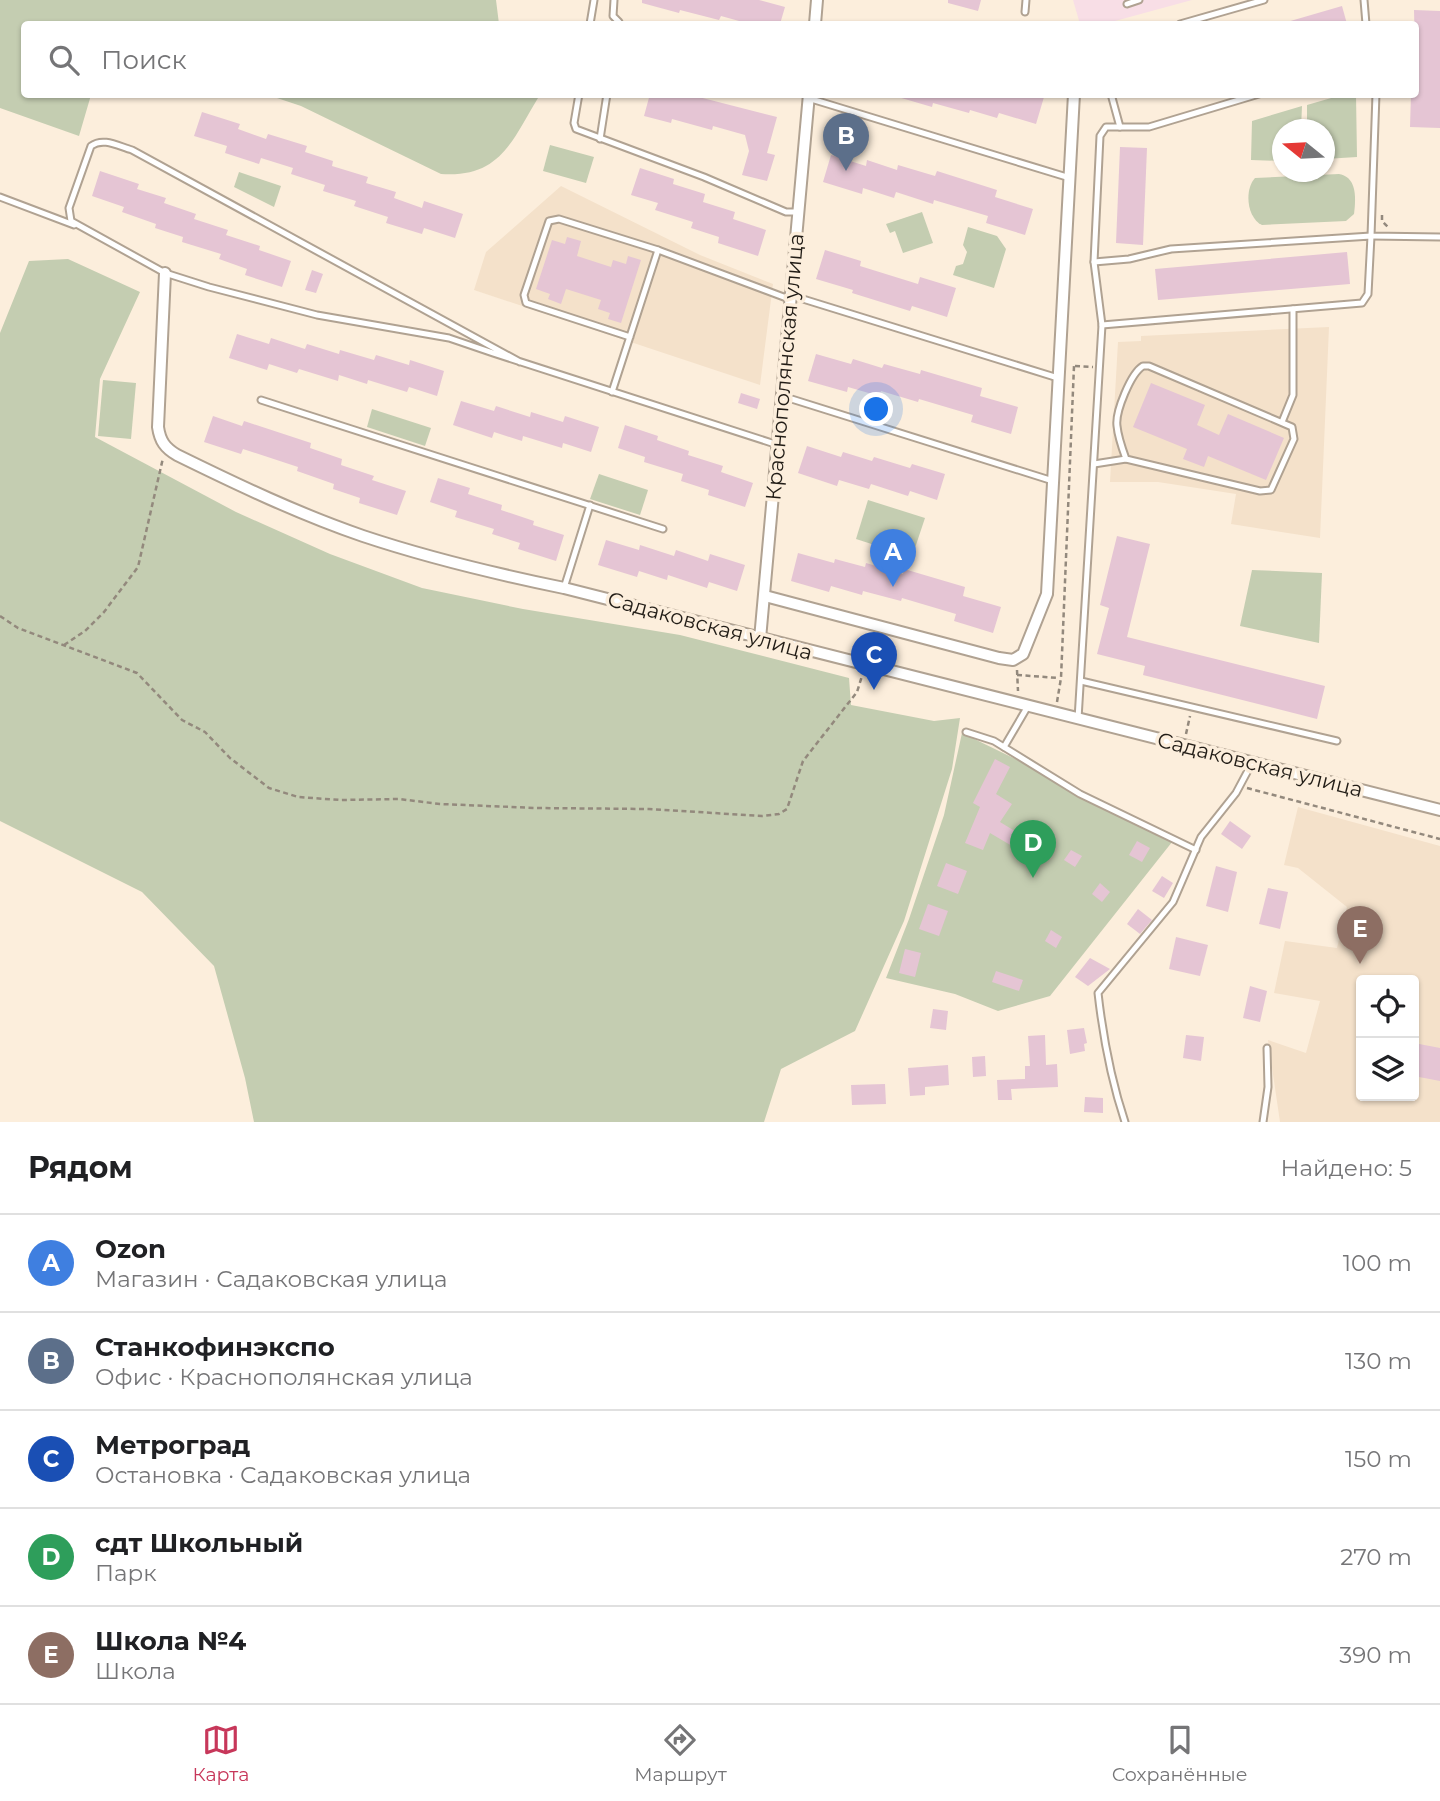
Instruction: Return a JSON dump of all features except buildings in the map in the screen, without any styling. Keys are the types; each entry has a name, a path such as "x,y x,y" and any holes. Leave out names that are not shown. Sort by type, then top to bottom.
{"street":[{"path":"815,21 817,0"},
{"name":"Краснополянская улица","path":"760,639 809,98"},
{"path":"765,596 999,658 1016,659 1023,654 1047,594 1074,98"},
{"path":"164,273 158,427 160,439 166,449"},
{"name":"Садаковская улица","path":"166,449 265,498 362,536 432,558 564,588 1440,810"}],"lane":[{"path":"590,21 594,0"},
{"path":"614,0 612,16 616,21"},
{"path":"1025,12 1026,0"},
{"path":"1127,4 1139,0"},
{"path":"1190,21 1264,0"},
{"path":"1364,0 1366,21"},
{"path":"578,98 574,127 786,212 799,212"},
{"path":"600,138 606,98"},
{"path":"815,98 1070,178"},
{"path":"1112,98 1120,127"},
{"path":"1078,719 1102,325 1094,262 1100,136 1106,127 1149,127 1246,98"},
{"path":"1102,325 1357,304 1366,300 1376,98"},
{"path":"77,226 71,221 69,208 91,146 104,141 132,150 520,362"},
{"path":"0,197 77,226 164,273 317,315 455,340 778,445"},
{"path":"630,337 526,303 524,295 547,226 554,219 658,250 790,297 1059,378"},
{"path":"1094,262 1129,259 1171,249 1371,236 1440,237"},
{"path":"612,391 658,250"},
{"path":"1282,422 1293,395 1293,309"},
{"path":"1094,464 1126,459 1267,492 1274,486 1294,439 1292,427 1282,422 1149,366 1143,366 1134,373 1118,413 1117,429 1126,459"},
{"path":"782,396 1053,481"},
{"path":"261,400 663,529"},
{"path":"564,588 590,505"},
{"path":"1081,681 1337,741"},
{"path":"1004,747 1024,705"},
{"path":"966,732 994,741 1080,794 1196,850"},
{"path":"1125,1122 1114,1087 1098,993 1173,902 1201,837 1240,787 1252,763"},
{"path":"1263,1122 1268,1087 1267,1048"}],"path":[{"path":"1373,198 1381,198 1382,221 1395,230"},
{"path":"1060,366 1100,367"},
{"path":"1054,713 1060,678 1074,366"},
{"path":"64,645 85,631 104,612 138,567 166,449"},
{"path":"0,616 18,628 137,673 181,720 205,732 230,758 270,788 298,797 341,800 398,799 440,804 536,808 649,809 762,816 779,814 787,809 803,761 857,692 866,666"},
{"path":"1024,705 1017,675 1060,678"},
{"path":"1185,737 1192,707"},
{"path":"1240,787 1440,839"}],"shaded area":[{"path":"1073,0 1192,0 1115,21 1079,21"},
{"path":"561,186 700,255 773,284 760,385 474,290 486,252"},
{"path":"1329,327 1320,538 1231,524 1236,494 1158,482 1110,482 1118,342 1141,341 1141,336"},
{"path":"1298,807 1440,846 1440,1122 1280,1122 1268,1040 1306,1053 1320,1001 1274,993 1285,941 1337,948 1347,907 1298,868 1284,865"}],"green space":[{"path":"0,0 496,0 499,21 21,21 21,98 90,98 79,136 0,108"},
{"path":"277,98 538,98 502,154 477,170 461,174 441,174 301,106"},
{"path":"1331,98 1356,98 1357,157 1335,158 1335,119 1307,119 1307,105"},
{"path":"1302,106 1301,119 1272,119 1272,161 1251,160 1252,121"},
{"path":"550,145 594,157 586,183 543,171"},
{"path":"239,172 281,186 274,207 234,187"},
{"path":"1335,174 1349,179 1354,189 1354,214 1346,221 1262,225 1250,210 1249,189 1255,178 1272,177 1272,182 1335,182"},
{"path":"922,212 933,243 903,253 895,231 890,233 886,224"},
{"path":"968,227 997,236 1006,249 994,288 953,275 956,266 963,264 967,252 963,245"},
{"path":"68,259 140,292 100,379 95,437 236,512 330,554 422,588 523,609 680,635 849,678 851,705 934,721 960,718 952,769 904,921 855,1031 781,1069 764,1122 254,1122 245,1078 214,966 142,892 0,821 0,333 29,261"},
{"path":"103,380 136,383 131,439 98,436"},
{"path":"372,409 431,428 425,446 367,427"},
{"path":"599,474 648,490 640,515 590,499"},
{"path":"868,500 925,518 912,557 856,539"},
{"path":"1252,570 1322,573 1319,643 1240,626"},
{"path":"962,733 1176,837 1050,996 998,1011 955,994 886,978 944,815"}],"place":[{"name":"Станкофинэкспо","path":"846,171"},
{"name":"Ozon","path":"893,587"},
{"name":"Метроград","path":"874,690"},
{"name":"сдт Школьный","path":"1033,878"},
{"name":"Школа №4","path":"1360,964"}]}
